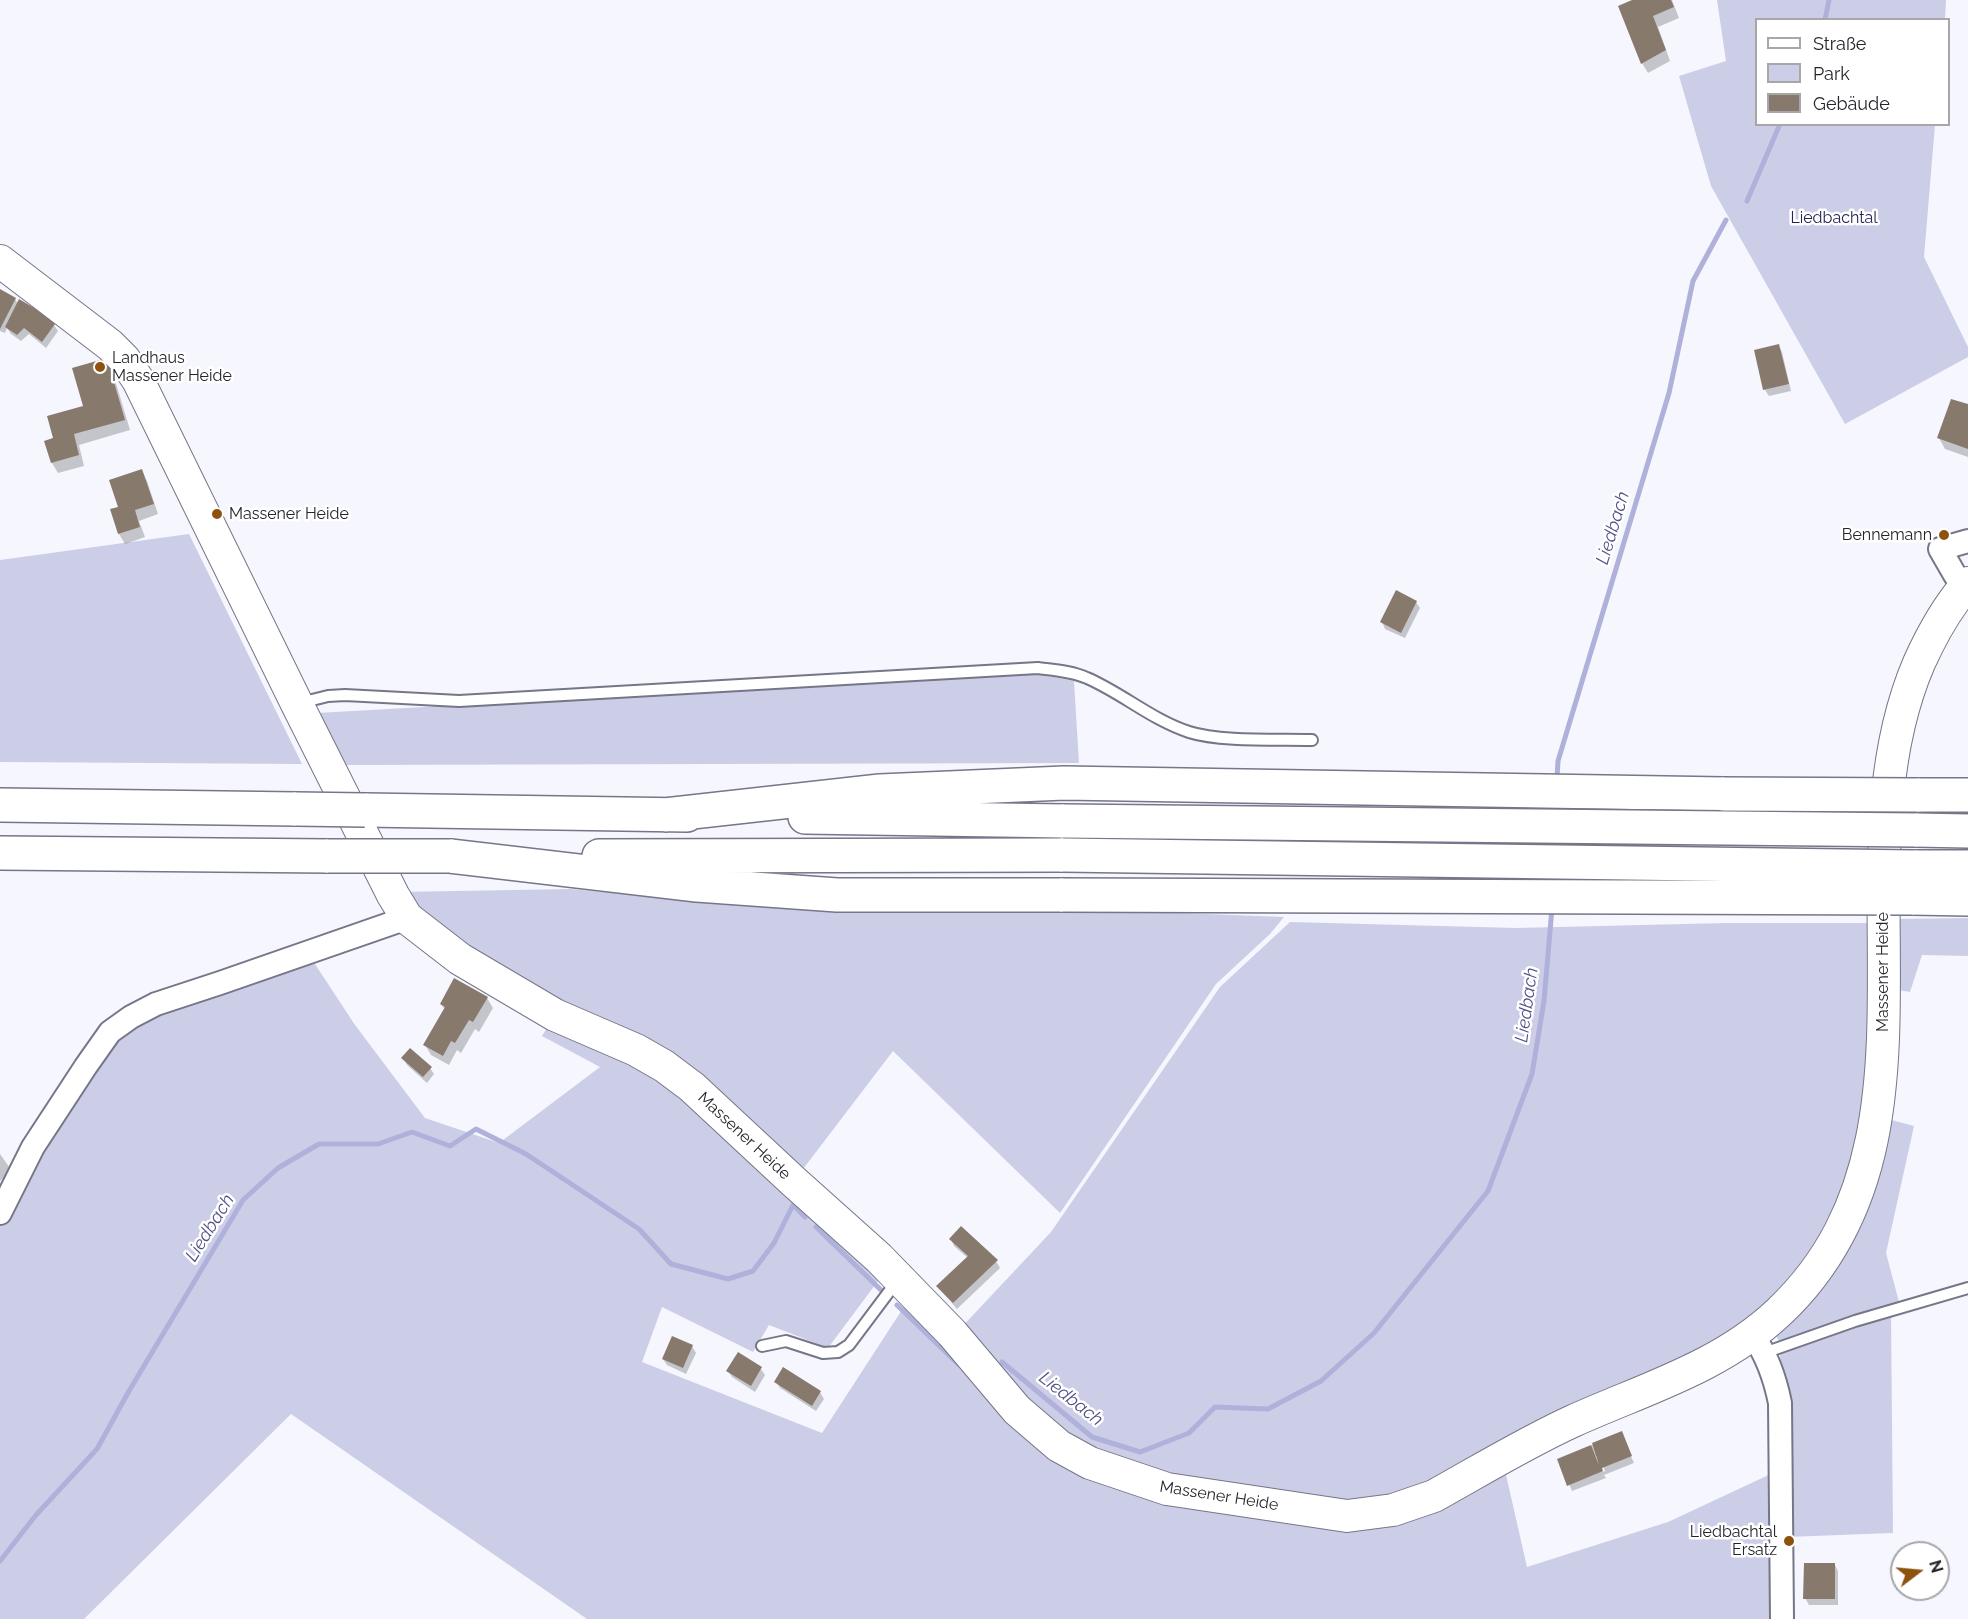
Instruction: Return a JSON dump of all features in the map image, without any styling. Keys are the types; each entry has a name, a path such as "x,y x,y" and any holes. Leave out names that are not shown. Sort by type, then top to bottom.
{"highway":[{"path":"665,815 880,791 1064,783 1968,795"},
{"path":"0,805 1064,821 1968,831"},
{"path":"0,853 328,856 1063,855 1913,883 1968,899"},
{"path":"450,856 697,885 837,895 1063,895 1913,883 1968,867"}],"street":[{"name":"Massener Heide","path":"0,261 110,345 134,373 393,896 407,918 460,959 555,1015 636,1050 664,1066 692,1087 879,1258 952,1333 1017,1410 1059,1446 1090,1463 1167,1490 1347,1516 1393,1510 1434,1496 1563,1426 1704,1364 1758,1343 1820,1266 1846,1222 1862,1182 1876,1118 1882,1072 1884,1024 1883,844 1893,752 1910,684 1927,645 1944,615 1967,585 1955,575 1940,549 1968,541"},
{"path":"0,1213 33,1147 110,1032 131,1017 156,1004 407,918"},
{"path":"1758,1343 1776,1381 1780,1402 1782,1619"}],"lane":[{"path":"297,704 345,694 459,701 1038,668 1067,672 1087,678 1153,716 1189,732 1222,737 1312,740"},
{"path":"762,1346 786,1341 823,1353 838,1352 849,1345 899,1279"},
{"name":"Massener Heide","path":"1758,1343 1855,1321 1968,1288"}],"green space":[{"name":"Liedbachtal","path":"1717,0 1946,0 1945,18 1755,18 1755,126 1935,126 1924,257 1968,347 1968,357 1845,424 1711,186 1679,76 1726,61"},
{"path":"189,534 302,764 0,762 0,560"},
{"path":"1033,673 1074,681 1079,763 343,765 317,713"},
{"path":"571,889 697,901 1077,909 1284,917 1270,934 1216,984 1060,1213 893,1051 797,1177 697,1083 463,954 398,892"},
{"path":"1968,918 1968,956 1922,955 1910,992 1892,989 1893,919"},
{"path":"1290,922 1516,928 1727,923 1877,923 1873,1072 1840,1213 1747,1331 1498,1452 1370,1507 1168,1483 1064,1441 959,1330 1051,1232 1220,987"},
{"path":"311,958 355,1025 425,1118 499,1143 600,1067 542,1036 552,1020 633,1055 884,1273 828,1348 769,1325 753,1352 662,1307 642,1362 822,1433 909,1299 1053,1452 1346,1523 1504,1466 1527,1567 1668,1522 1775,1472 1778,1619 587,1619 291,1414 84,1619 0,1619 0,1222 88,1067 135,1021"},
{"path":"1884,1118 1914,1126 1886,1253 1899,1302 1779,1342 1773,1329"},
{"path":"1891,1312 1893,1533 1787,1537 1780,1350"}],"building":[{"path":"1632,0 1671,0 1674,7 1653,16 1666,50 1641,64 1618,6"},
{"path":"0,289 16,298 0,329"},
{"path":"19,299 55,324 42,342 24,328 17,335 5,327"},
{"path":"1779,344 1789,384 1763,390 1754,350"},
{"path":"107,358 125,420 74,434 79,455 51,463 44,441 53,438 47,416 83,406 72,368"},
{"path":"1951,399 1968,404 1968,449 1937,438"},
{"path":"142,469 154,504 135,510 140,527 118,534 110,509 118,507 109,480"},
{"path":"1396,590 1417,601 1401,633 1380,622"},
{"path":"454,978 488,997 473,1022 469,1020 455,1043 451,1041 443,1056 423,1045 445,1007 440,1004"},
{"path":"410,1048 432,1067 423,1077 401,1058"},
{"path":"961,1226 998,1260 953,1303 936,1286 968,1256 949,1239"},
{"path":"672,1336 693,1345 683,1368 662,1359"},
{"path":"738,1352 762,1367 751,1386 726,1371"},
{"path":"783,1367 821,1391 812,1406 774,1382"},
{"path":"1622,1431 1632,1456 1567,1486 1557,1459 1591,1445 1599,1465 1592,1443"},
{"path":"1804,1563 1835,1563 1835,1599 1803,1599"}],"waterway":[{"name":"Liedbach","path":"1825,18 1829,0"},
{"name":"Liedbach","path":"1747,201 1779,126"},
{"name":"Liedbach","path":"1557,779 1558,761 1669,393 1693,281 1726,220"},
{"name":"Liedbach","path":"1002,1362 1092,1437 1140,1452 1189,1433 1215,1407 1268,1409 1321,1381 1374,1333 1488,1191 1532,1074 1544,1001 1552,908"},
{"name":"Liedbach","path":"0,1561 36,1515 97,1449 243,1200 278,1168 319,1144 378,1144 412,1132 450,1146 476,1129 526,1154 639,1229 671,1264 728,1279 753,1271 774,1243 793,1205 805,1217"},
{"name":"Liedbach","path":"816,1227 882,1291"},
{"name":"Liedbach","path":"897,1305 958,1364"}],"place":[{"name":"Landhaus Massener Heide","path":"100,367"},
{"name":"Massener Heide","path":"217,514"},
{"name":"Bennemann","path":"1944,535"},
{"name":"Liedbachtal Ersatz","path":"1789,1541"}]}
